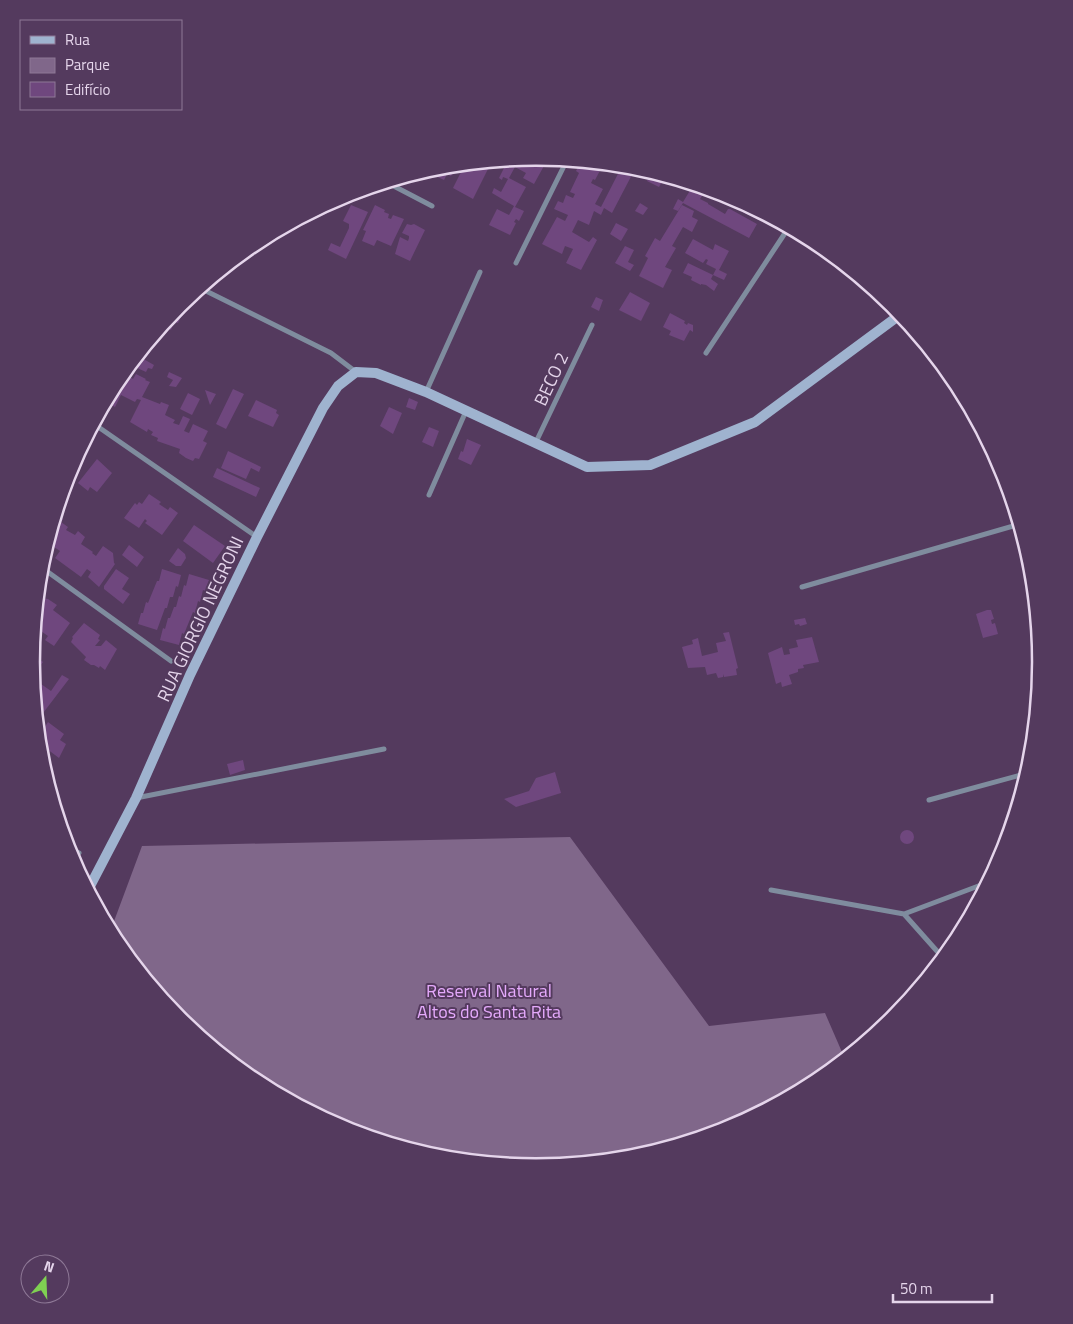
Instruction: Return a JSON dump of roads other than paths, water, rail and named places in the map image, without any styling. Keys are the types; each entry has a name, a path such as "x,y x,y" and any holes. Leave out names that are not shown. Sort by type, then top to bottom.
{"street":[{"path":"516,263 565,167"},
{"path":"394,186 432,206"},
{"path":"706,353 786,233"},
{"path":"426,392 480,272"},
{"path":"207,291 331,353 356,372 376,372 426,392 587,467 650,465 755,422 895,319"},
{"name":"BECO 2","path":"535,444 592,325"},
{"name":"RUA GIORGIO NEGRONI","path":"92,883 136,798 190,675 257,537 323,408 338,386 356,372"},
{"path":"429,495 466,411"},
{"path":"99,428 257,537"},
{"path":"802,587 1014,526"},
{"path":"49,572 171,661"},
{"path":"136,798 384,750"},
{"path":"929,800 1019,775"},
{"path":"771,890 904,914 980,885"},
{"path":"904,914 939,952"}],"park label":[{"name":"Reserval Natural Altos do Santa Rita","path":"489,1000"}]}
